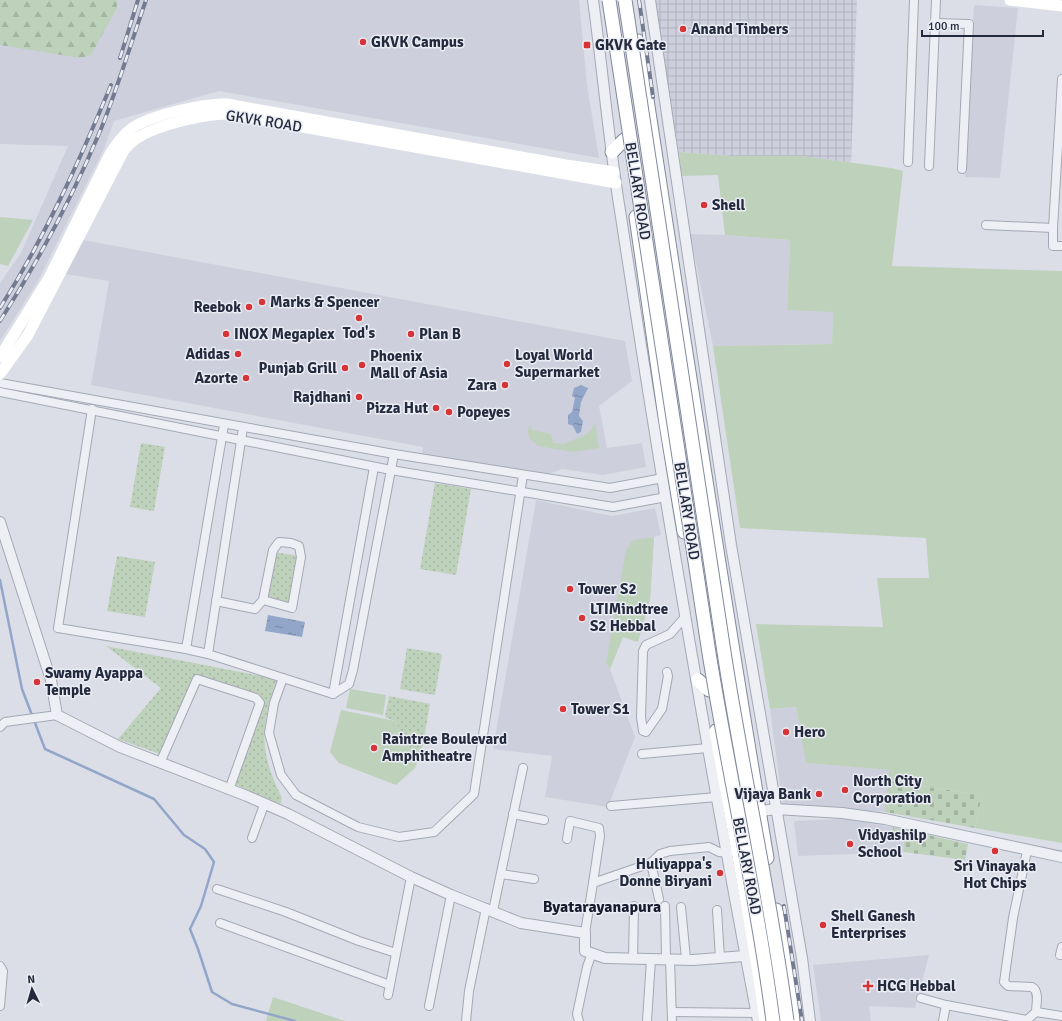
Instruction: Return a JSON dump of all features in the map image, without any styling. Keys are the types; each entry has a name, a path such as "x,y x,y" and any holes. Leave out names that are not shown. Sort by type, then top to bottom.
{"highway":[{"name":"BELLARY ROAD","path":"603,0 666,424 730,815 749,907 760,1018"},
{"name":"BELLARY ROAD","path":"609,0 709,653 755,905 773,1021"},
{"name":"BELLARY ROAD","path":"625,0 635,76 728,684 782,978 787,1021"},
{"name":"BELLARY ROAD","path":"632,0 701,444 716,556 789,977 793,1021"},
{"path":"612,152 624,140"},
{"path":"698,680 709,690"}],"main road":[{"path":"1010,0 1062,6"},
{"name":"GKVK ROAD","path":"0,374 28,335 121,156 133,127 154,118 214,103 227,104 566,165 614,172"},
{"name":"GKVK ROAD","path":"0,357 49,278 110,154 130,137 158,128 207,116 230,114 616,183"}],"street":[{"path":"593,0 614,172 662,478 698,680 708,748 746,956 760,1018 672,1012"},
{"path":"650,0 731,545 802,958 810,1021"},
{"path":"908,162 914,0"},
{"path":"929,166 936,0"},
{"path":"936,23 969,24 962,169"},
{"path":"1062,79 1053,228 1053,246 1062,246"},
{"path":"986,225 1053,228"},
{"path":"0,383 98,400 224,425 394,454 610,488 662,478"},
{"path":"0,392 92,409 374,467 613,507 666,498"},
{"path":"92,409 58,628 208,654 333,694 349,684 353,670 394,454"},
{"path":"186,649 224,425"},
{"path":"208,654 243,428"},
{"path":"333,694 374,467"},
{"path":"283,678 274,703 268,733 281,775 296,795 358,827 399,837 434,832 474,794 523,474"},
{"path":"0,522 51,680 57,715"},
{"path":"216,601 255,609 263,600 273,550 280,542 291,543 299,546 301,557 292,608 263,600"},
{"path":"667,672 668,676 662,709 646,732 643,731 641,717 643,651 646,645 670,634 686,616"},
{"path":"160,763 197,679 256,698 260,703 229,790"},
{"path":"0,727 5,722 57,715 120,747 288,814 411,877 451,895 490,909 521,923 585,933"},
{"path":"642,754 708,748"},
{"path":"466,1021 469,990 490,909 501,874 523,768"},
{"path":"611,806 717,797"},
{"path":"252,838 264,805"},
{"path":"730,815 776,809 842,813 885,819 1003,844 1027,851 1062,857"},
{"path":"513,814 544,820"},
{"path":"566,839 570,821 599,828 600,836 585,933 585,951 605,958 633,959 686,959 746,956"},
{"path":"593,883 651,863 660,854 670,851 710,847 719,852 728,853"},
{"path":"921,998 946,1005 1014,1019 1027,1020 1036,1012 1037,993 1035,989 1032,987 1008,986 1004,982 1013,918 1027,851"},
{"path":"651,863 658,899"},
{"path":"501,874 534,880"},
{"path":"388,995 411,877"},
{"path":"217,889 286,912 359,941 396,953"},
{"path":"429,1006 451,895"},
{"path":"633,959 634,906"},
{"path":"665,906 672,1021"},
{"path":"681,906 686,959"},
{"path":"717,910 720,958"},
{"path":"220,923 390,985"},
{"path":"579,1021 577,1014 587,968 592,953"},
{"path":"647,1021 651,959"},
{"path":"0,966 2,971 0,1006"},
{"path":"943,1021 946,1005"},
{"path":"1036,1012 1062,1016"}],"shaded area":[{"name":"GKVK Campus","path":"0,0 579,0 587,85 599,158 219,91 114,121 104,149 38,281 0,341 0,283 21,253 68,146 0,144"},
{"path":"654,0 857,0 851,163 802,156 731,156 679,152"},
{"path":"974,5 1018,8 1000,178 965,177"},
{"path":"690,234 790,240 787,309 833,311 832,344 713,346"},
{"name":"Phoenix Mall of Asia","path":"83,240 625,341 632,381 599,406 607,448 642,443 646,467 603,475 562,469 547,475 422,454 423,447 91,385 109,281 65,274"},
{"path":"536,500 612,516 655,508 661,535 654,537 650,600 638,642 623,637 610,669 635,737 608,807 545,797 552,756 493,749"},
{"path":"796,707 807,763 889,770 885,812 783,807 770,709"},
{"name":"Vidyashilp School","path":"842,819 893,827 894,836 903,835 904,852 798,856 794,821"},
{"name":"HCG Hebbal","path":"929,955 915,1008 869,1006 871,1021 821,1021 813,965"}],"green space":[{"path":"0,0 117,0 117,8 91,55 80,58 0,45"},
{"path":"679,152 731,156 802,156 891,168 903,171 892,266 1062,271 1062,843 975,828 982,795 888,781 889,770 806,763 796,707 770,709 756,624 883,627 877,578 929,578 926,538 740,528 713,346 832,344 833,312 787,310 790,240 725,235 718,175 682,176"},
{"path":"0,217 33,220 8,266 0,264"},
{"path":"594,423 599,448 573,452 538,446 529,438 529,425 532,430 551,434 553,443 565,444 590,432"},
{"path":"141,443 165,447 154,511 130,507"},
{"path":"435,483 471,489 456,575 420,569"},
{"path":"654,537 650,600 638,642 623,637 610,669 606,663 626,550 633,540"},
{"path":"274,552 298,556 290,603 266,599"},
{"path":"117,556 155,562 145,617 107,611"},
{"path":"106,646 277,679 267,712 264,739 269,766 282,798 280,805 230,782 261,698 196,677 163,755 118,739 161,688"},
{"path":"407,648 442,654 435,695 400,689"},
{"path":"350,689 386,695 383,715 346,708"},
{"path":"389,696 430,704 422,749 410,747 395,721 385,717"},
{"name":"Raintree Boulevard Amphitheatre","path":"341,710 395,721 410,747 422,749 415,768 396,785 339,763 330,752"},
{"path":"888,781 982,795 975,828 885,812"},
{"path":"893,827 968,844 965,860 904,852 903,836 894,836"},
{"path":"273,997 345,1021 266,1021"}],"water":[{"path":"581,385 588,388 581,402 579,416 583,421 581,432 577,434 573,426 568,424 568,415 572,412 575,398 572,396 574,388"},
{"path":"268,615 305,622 302,637 265,631"}],"waterway":[{"path":"0,580 22,689 45,749 154,799 184,835 205,849 214,862 201,906 190,929 212,992 232,1004 295,1021"}],"railway":[{"path":"120,58 138,0"},
{"path":"0,321 55,227 79,179 113,97 146,0"},
{"path":"639,0 653,97"},
{"path":"0,308 32,254 60,199 111,85"},
{"path":"784,906 802,1021"}],"place":[{"name":"Anand Timbers","path":"683,29"},
{"name":"GKVK Campus","path":"363,42"},
{"name":"GKVK Gate","path":"587,45"},
{"name":"Shell","path":"704,205"},
{"name":"Marks & Spencer","path":"262,302"},
{"name":"Reebok","path":"249,307"},
{"name":"Tod's","path":"359,318"},
{"name":"INOX Megaplex","path":"226,334"},
{"name":"Plan B","path":"411,334"},
{"name":"Adidas","path":"238,354"},
{"name":"Loyal World Supermarket","path":"507,364"},
{"name":"Phoenix Mall of Asia","path":"362,365"},
{"name":"Punjab Grill","path":"345,368"},
{"name":"Azorte","path":"246,378"},
{"name":"Zara","path":"505,385"},
{"name":"Rajdhani","path":"359,397"},
{"name":"Pizza Hut","path":"436,408"},
{"name":"Popeyes","path":"449,412"},
{"name":"Tower S2","path":"570,589"},
{"name":"LTIMindtree S2 Hebbal","path":"582,618"},
{"name":"Swamy Ayappa Temple","path":"37,682"},
{"name":"Tower S1","path":"563,709"},
{"name":"Hero","path":"786,732"},
{"name":"Raintree Boulevard Amphitheatre","path":"374,748"},
{"name":"North City Corporation","path":"845,790"},
{"name":"Vijaya Bank","path":"819,794"},
{"name":"Vidyashilp School","path":"850,844"},
{"name":"Sri Vinayaka Hot Chips","path":"995,851"},
{"name":"Huliyappa's Donne Biryani","path":"720,873"},
{"name":"Shell Ganesh Enterprises","path":"823,925"},
{"name":"HCG Hebbal","path":"868,986"}],"district":[{"name":"Byatarayanapura","path":"602,906"}]}
